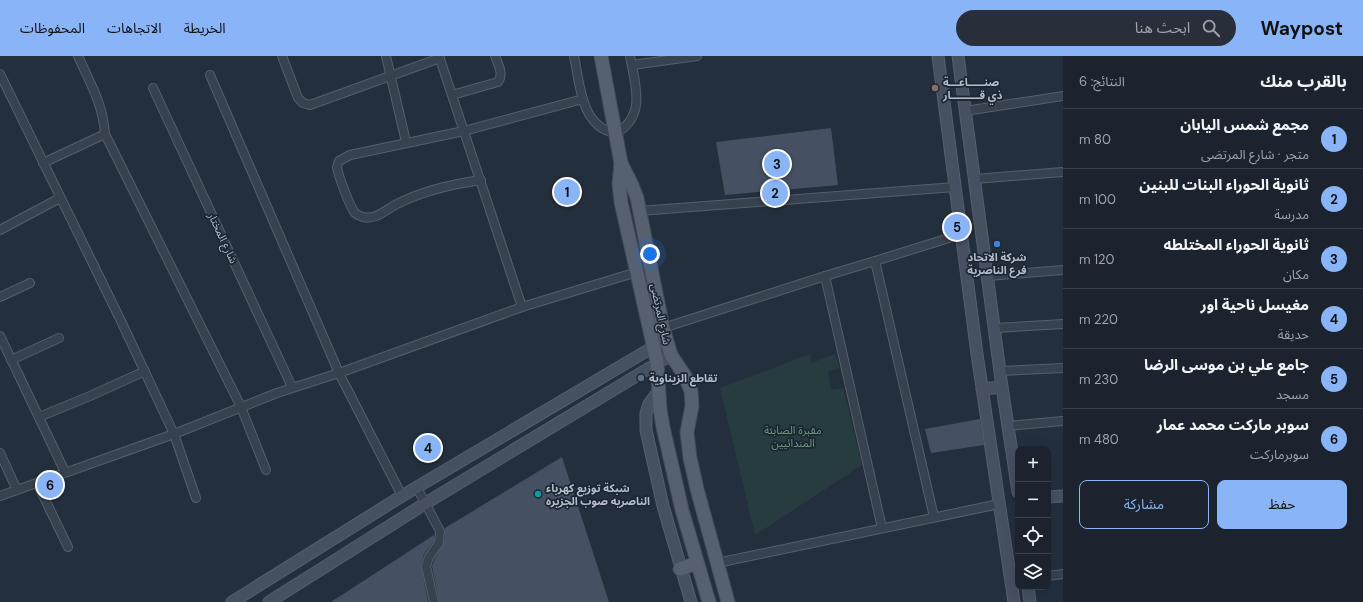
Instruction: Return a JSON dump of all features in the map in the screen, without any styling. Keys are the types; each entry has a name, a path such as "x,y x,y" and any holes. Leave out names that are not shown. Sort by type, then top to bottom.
{"main road":[{"name":"شارع المرتضى","path":"601,56 621,163 620,193 657,362 663,427 682,510 709,602"},
{"name":"شارع المرتضى","path":"621,163 632,184 640,211 664,334 670,355 685,376 691,391 692,406 687,432 689,451 697,489 728,602"},
{"path":"680,569 697,563"}],"street":[{"path":"78,56 100,104 104,120 105,134 240,406 266,470"},
{"path":"282,56 298,98 306,105 314,105 439,57 522,307"},
{"path":"386,56 406,142"},
{"path":"452,95 498,82 501,74 495,56"},
{"path":"574,56 588,114 595,123 605,130 616,133 627,126 636,109 637,96 630,56"},
{"path":"632,65 698,56"},
{"path":"938,56 982,389 1014,602"},
{"path":"958,56 1002,387 1016,482"},
{"path":"0,74 145,371 174,434 196,498"},
{"path":"210,76 339,373 402,496"},
{"name":"شارع المختار","path":"153,88 292,387"},
{"path":"965,111 1063,96"},
{"path":"481,180 429,191 400,202 373,217 368,218 359,216 352,209 337,170 339,161 350,155 464,131 583,98"},
{"path":"43,163 105,134"},
{"path":"975,179 1063,172"},
{"path":"640,211 955,187"},
{"path":"0,230 60,198"},
{"path":"232,602 402,496 654,347 664,334 824,276 962,234"},
{"path":"875,261 934,517"},
{"path":"988,276 1063,270"},
{"path":"0,496 174,434 240,406 292,387 339,373 522,307 637,272"},
{"path":"824,276 882,528"},
{"path":"0,297 30,283"},
{"path":"995,328 1063,324"},
{"path":"0,336 65,472"},
{"path":"11,360 59,338"},
{"path":"269,602 426,503 670,355"},
{"path":"1000,371 1063,368"},
{"path":"39,417 145,371"},
{"path":"982,389 1002,387"},
{"path":"660,390 651,400 646,413 646,430 663,506 680,569 691,602"},
{"path":"1008,426 1063,421"},
{"path":"0,452 17,490"},
{"path":"37,483 68,547"},
{"path":"417,488 440,531 439,543 429,557 426,566 434,602"},
{"path":"1051,497 1063,496"},
{"path":"717,563 999,504"},
{"path":"1051,576 1063,574"},
{"path":"1028,590 1030,602"}],"green space":[{"name":"مقبرة الصابئة المندائيين","path":"810,354 811,363 835,354 840,368 828,372 831,390 843,388 862,465 755,535 720,388"}],"building":[{"path":"831,128 838,185 725,195 716,142"},
{"path":"980,419 984,445 931,453 925,429"},
{"name":"شبكة توزيع كهرباء الناصريه صوب الجزيره","path":"562,457 609,602 439,602 432,566 444,544 445,528"},
{"path":"434,535 434,541 424,554 421,565 428,602 331,602"}],"place":[{"name":"صنـــــاعـــة ذي قـــــــــار","path":"935,88"},
{"name":"ثانوية الحوراء المختلطه","path":"777,164"},
{"name":"مجمع شمس اليابان","path":"567,192"},
{"name":"ثانوية الحوراء البنات للبنين","path":"775,193"},
{"name":"جامع علي بن موسى الرضا","path":"957,227"},
{"name":"شركة الاتحاد فرع الناصرية","path":"997,244"},
{"name":"تقاطع الزيناوية","path":"641,378"},
{"name":"مغيسل ناحية اور","path":"428,448"},
{"name":"سوبر ماركت محمد عمار","path":"50,485"},
{"name":"شبكة توزيع كهرباء الناصريه صوب الجزيره","path":"538,494"}]}
